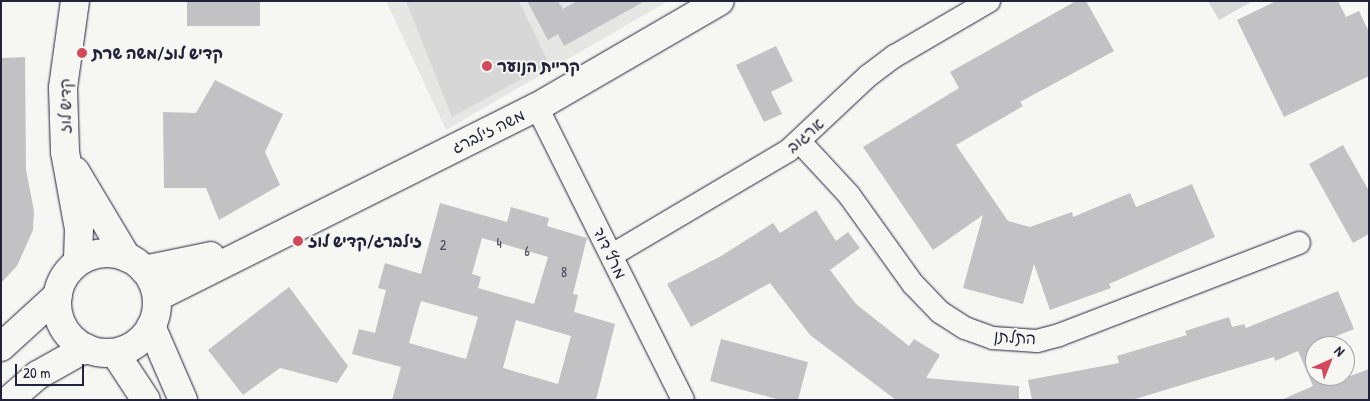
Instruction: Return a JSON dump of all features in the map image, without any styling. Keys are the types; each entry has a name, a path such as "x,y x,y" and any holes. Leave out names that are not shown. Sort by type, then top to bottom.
{"street":[{"name":"קדיש לוז","path":"75,1 63,88 65,152 79,229 78,262"},
{"name":"משה זילברג","path":"156,297 538,107 720,1"},
{"name":"ארגוב","path":"612,255 750,175 800,142 868,76 895,56 989,1"},
{"name":"מרץ דוד","path":"538,107 683,400"},
{"name":"התלתן","path":"800,142 850,195 913,284 940,312 965,328 993,338 1037,341 1059,335 1299,243"},
{"name":"קדיש לוז","path":"65,152 136,264"},
{"name":"משה זילברג","path":"136,264 250,251"},
{"path":"152,326 137,343 114,353 86,348 65,330 58,311 58,295 64,277 78,262 103,253 136,264 156,297 152,326 182,400"},
{"path":"1,347 58,295"},
{"path":"8,400 38,375 86,348"},
{"path":"114,353 146,400"}],"shaded area":[{"name":"קריית הנוער","path":"386,1 668,1 446,130"},
{"path":"406,1 519,1 549,64 452,117"},
{"path":"1208,1 1253,1 1219,20"}],"building":[{"path":"187,1 260,1 260,26 187,26"},
{"path":"527,1 558,1 563,9 577,1 645,1 564,46 558,34 548,40"},
{"path":"1076,1 1086,1 1114,51 1020,102 1023,106 956,145 1008,221 1030,227 1072,212 1073,217 1130,193 1136,207 1192,184 1215,237 1109,284 1111,288 1050,310 1034,264 1023,304 963,288 983,215 933,250 863,147 959,88 950,72"},
{"path":"1276,1 1338,1 1346,17 1359,11 1369,32 1369,76 1284,117 1237,20"},
{"path":"776,46 793,81 771,92 782,114 764,122 736,65"},
{"path":"25,57 26,170 34,211 33,230 17,266 1,283 1,58"},
{"path":"215,80 283,114 265,152 280,185 219,220 206,188 164,188 163,112 196,113"},
{"path":"1343,145 1369,191 1369,234 1353,243 1309,164"},
{"path":"440,203 507,222 511,207 549,218 547,226 587,238 573,294 578,295 574,312 615,324 596,400 392,400 401,367 352,354 359,329 375,333 386,290 378,288 385,263 421,274","holes":["482,238 548,257 534,304 478,288 481,277 472,274","421,301 478,317 466,359 409,343","516,320 571,336 558,384 503,368"]},
{"path":"816,210 836,241 848,232 860,248 830,270 856,304 909,346 914,339 940,355 926,378 1019,386 1019,400 896,400 810,335 770,283 691,327 667,284 721,256 773,223 780,233"},
{"path":"289,287 348,366 337,383 280,368 243,395 208,350"},
{"path":"1338,291 1354,329 1336,336 1305,336 1305,367 1298,351 1275,361 1274,357 1132,400 1032,400 1028,380 1119,363 1117,356 1187,335 1185,331 1229,317 1232,327 1244,324 1246,328"},
{"path":"721,339 808,362 798,400 780,400 710,381"},
{"path":"1369,369 1369,400 1281,400 1313,386 1355,386 1355,374"}],"place":[{"name":"קדיש לוז/משה שרת","path":"82,53"},
{"name":"קריית הנוער","path":"487,66"},
{"name":"זילברג/קדיש לוז","path":"298,241"}]}
